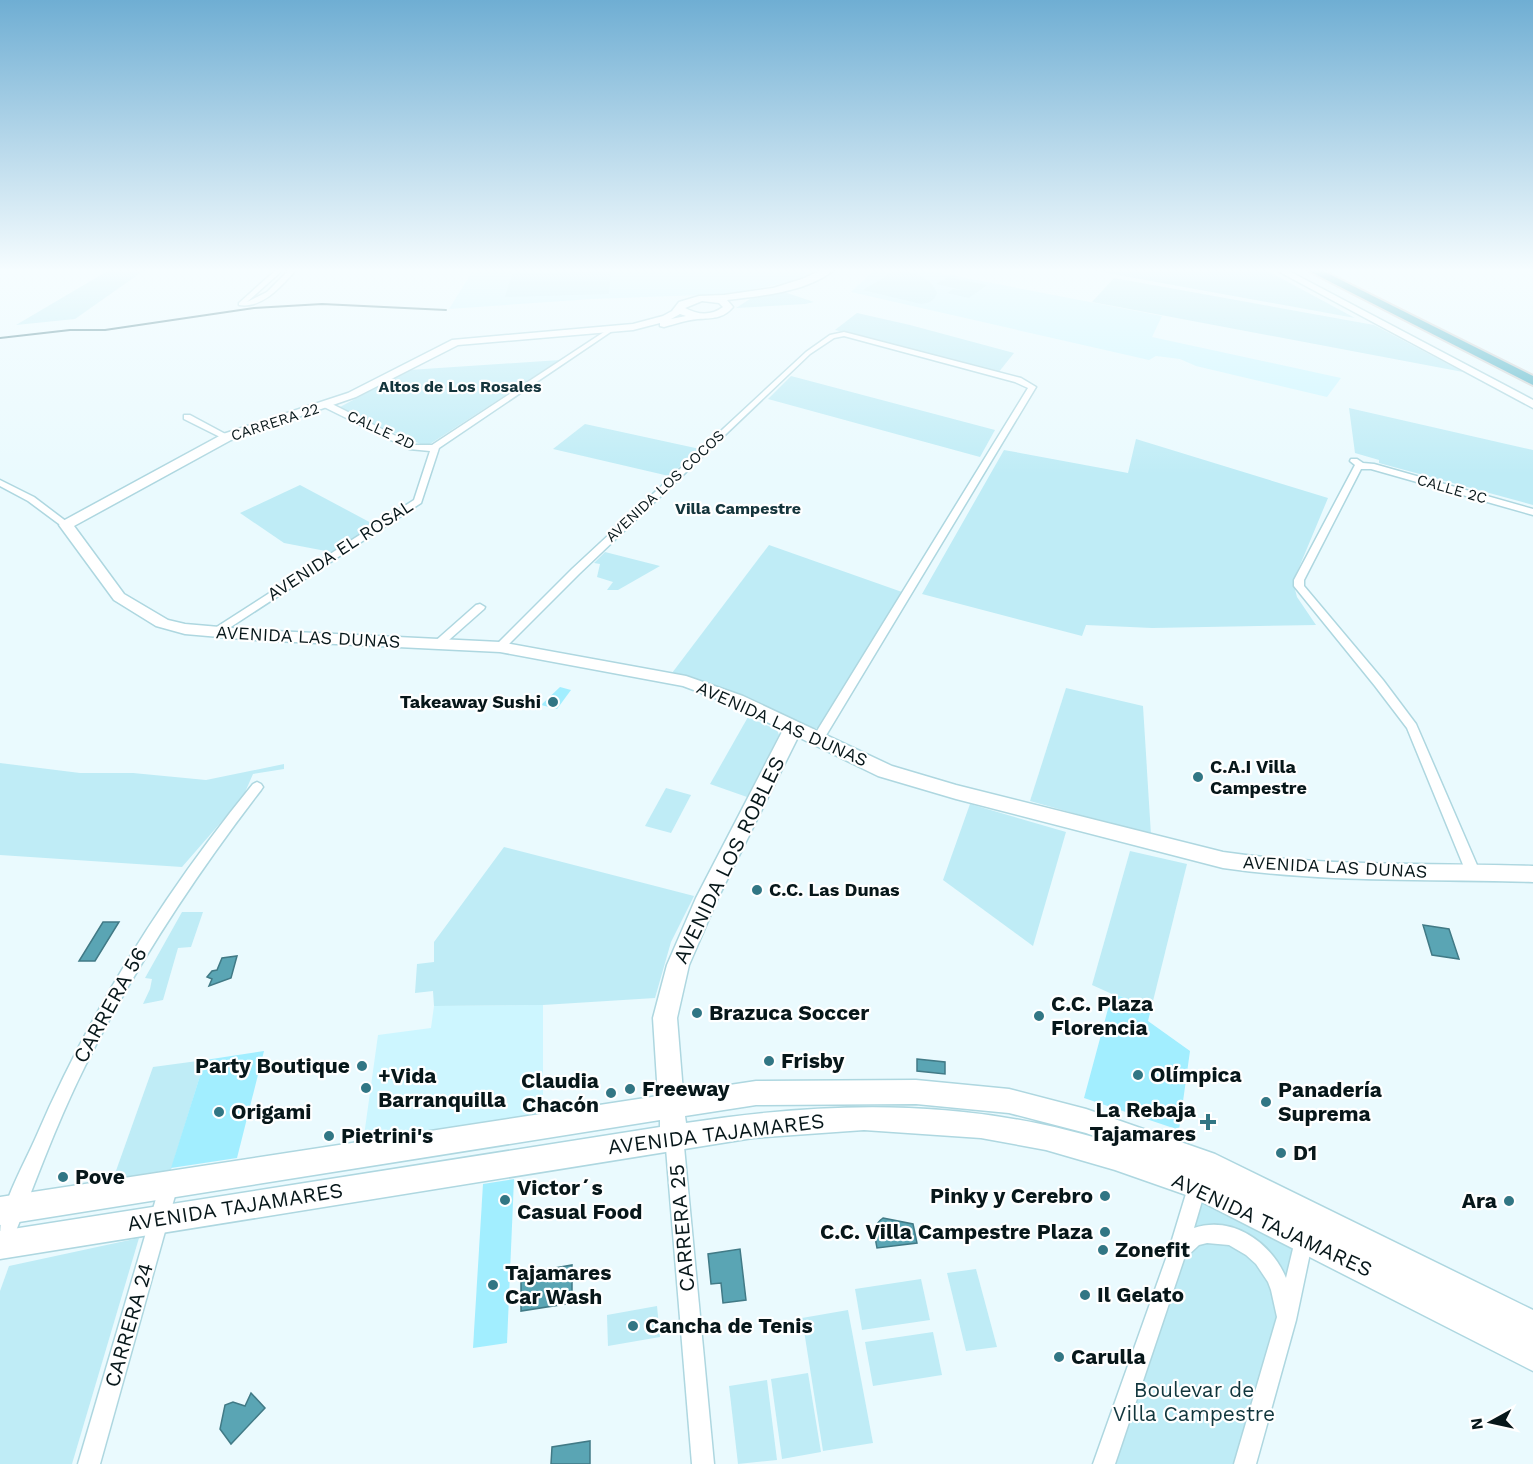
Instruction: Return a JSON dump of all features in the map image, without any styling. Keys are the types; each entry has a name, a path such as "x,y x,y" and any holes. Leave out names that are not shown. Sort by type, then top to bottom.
{"highway":[{"path":"1446,337 1533,381"},
{"path":"1465,337 1533,371"}],"street":[{"name":"CARRERA 22","path":"66,525 227,437 352,395 456,342 513,337"},
{"path":"435,447 600,337"},
{"name":"AVENIDA LOS COCOS","path":"500,647 563,581 808,353 832,337"},
{"name":"AVENIDA LOS COCOS","path":"818,739 1032,387 1007,377 850,337"},
{"path":"1406,337 1533,405"},
{"path":"1418,337 1533,399"},
{"name":"CALLE 2D","path":"327,405 412,447 426,449 435,447"},
{"path":"187,417 227,437"},
{"name":"AVENIDA EL ROSAL","path":"216,632 418,501 435,447"},
{"name":"CALLE 2C","path":"1473,872 1412,727 1299,586 1299,580 1357,463 1533,512"},
{"path":"0,483 31,499 66,525"},
{"name":"AVENIDA LAS DUNAS","path":"66,525 119,597 162,623 185,629 500,647 686,681 737,699 885,771 946,789 1223,860 1255,866 1348,871 1533,874"},
{"path":"437,645 480,607"},
{"name":"AVENIDA LOS ROBLES","path":"674,1136 665,1018 678,965 707,898 793,728"},
{"name":"CARRERA 56","path":"0,1245 7,1210 101,1016 167,906 203,854 257,787"},
{"name":"AVENIDA TAJAMARES","path":"7,1210 671,1104 756,1093 916,1092 1009,1101 1086,1121 1202,1174 1307,1228 1533,1326"},
{"name":"AVENIDA TAJAMARES","path":"0,1245 674,1136 810,1120 864,1118 981,1125 1046,1137 1115,1157 1202,1174"},
{"name":"CARRERA 25","path":"674,1136 703,1464"},
{"path":"1104,1464 1202,1174"},
{"name":"CARRERA 24","path":"89,1464 169,1185"},
{"path":"1245,1464 1266,1382 1286,1320 1307,1228"},
{"name":"AVENIDA TAJAMARES","path":"1307,1228 1376,1274 1533,1356"},
{"path":"1177,1253 1193,1238 1204,1234 1230,1236 1243,1242 1255,1251 1275,1276 1281,1290 1286,1320"}],"shaded area":[{"path":"1050,337 1153,337 1341,378 1327,397 1196,366 1180,359 1156,356 1149,360"},
{"path":"103,922 119,922 95,961 79,961"},
{"path":"1423,925 1449,929 1459,959 1432,955"},
{"path":"237,956 231,978 209,986 212,979 207,977 212,971 217,970 222,958"},
{"path":"543,1005 543,1117 363,1143 378,1035 431,1028 434,1006"},
{"path":"917,1059 945,1062 945,1074 917,1071"},
{"path":"883,1218 913,1224 917,1243 877,1248 875,1228"},
{"path":"740,1249 746,1300 723,1303 721,1283 711,1284 708,1254"},
{"path":"572,1265 572,1303 521,1311 521,1274"},
{"path":"251,1393 265,1408 231,1444 220,1429 225,1405 233,1402 245,1406"},
{"path":"590,1441 590,1464 551,1464 552,1447"}],"green space":[{"path":"863,337 956,337 1014,353 998,373"},
{"path":"1279,337 1397,337 1463,372"},
{"path":"560,360 430,444 423,445 340,410 340,407 409,370"},
{"path":"791,376 995,430 980,457 768,399"},
{"path":"1349,408 1533,450 1533,505 1379,463 1379,460 1355,453"},
{"path":"585,424 700,449 669,476 553,449"},
{"path":"1136,439 1328,498 1293,582 1297,597 1316,625 1152,628 1086,625 1082,636 922,594 1004,450 1128,473"},
{"path":"300,485 375,525 331,552 284,543 240,513"},
{"path":"769,545 902,592 819,728 811,729 672,673"},
{"path":"605,552 660,566 618,590 607,590 613,582 597,577 600,564 594,563"},
{"path":"1066,688 1143,706 1151,835 1030,801"},
{"path":"748,717 777,730 779,735 747,797 710,784"},
{"path":"0,763 80,773 133,773 206,780 284,764 284,769 253,774 243,797 182,867 0,855"},
{"path":"666,788 691,795 671,833 645,826"},
{"path":"970,804 1066,832 1033,946 943,880"},
{"path":"504,847 694,896 671,942 655,998 543,1005 434,1006 433,991 415,993 417,964 434,962 434,942"},
{"path":"1130,851 1187,864 1152,1005 1112,994 1092,985"},
{"path":"182,912 203,912 191,947 178,948 163,1000 143,1004 152,979 145,978"},
{"path":"205,1060 170,1173 112,1182 153,1067"},
{"name":"Boulevar de Villa Campestre","path":"1200,1197 1296,1244 1239,1464 1110,1464"},
{"path":"139,1238 72,1464 0,1464 0,1291 9,1266"},
{"path":"976,1269 997,1347 966,1351 947,1273"},
{"path":"921,1279 930,1320 862,1330 855,1289"},
{"name":"Cancha de Tenis","path":"657,1306 660,1337 608,1346 607,1315"},
{"path":"848,1310 873,1443 823,1451 802,1318"},
{"path":"933,1332 942,1375 873,1386 865,1342"},
{"path":"808,1373 821,1452 782,1459 771,1379"},
{"path":"767,1380 777,1460 738,1464 729,1386"}],"building":[{"path":"560,687 571,690 557,709 541,705"},
{"name":"Olímpica","path":"1112,994 1152,1005 1148,1021 1190,1051 1179,1130 1084,1098"},
{"name":"Origami","path":"264,1051 237,1158 171,1168 205,1060"},
{"name":"Tajamares Car Wash","path":"514,1179 507,1343 473,1348 483,1184"}],"waterway":[{"path":"0,338 6,337"}],"place":[{"name":"Takeaway Sushi","path":"553,702"},
{"name":"C.A.I Villa Campestre","path":"1198,777"},
{"name":"C.C. Las Dunas","path":"757,890"},
{"name":"Brazuca Soccer","path":"697,1013"},
{"name":"C.C. Plaza Florencia","path":"1039,1016"},
{"name":"Frisby","path":"769,1061"},
{"name":"Party Boutique","path":"362,1066"},
{"name":"Olímpica","path":"1138,1075"},
{"name":"+Vida Barranquilla","path":"366,1088"},
{"name":"Freeway","path":"630,1089"},
{"name":"Claudia Chacón","path":"611,1093"},
{"name":"Panadería Suprema","path":"1266,1102"},
{"name":"Origami","path":"219,1112"},
{"name":"La Rebaja Tajamares","path":"1208,1122"},
{"name":"Pietrini's","path":"329,1136"},
{"name":"D1","path":"1281,1153"},
{"name":"Pove","path":"63,1177"},
{"name":"Pinky y Cerebro","path":"1105,1196"},
{"name":"Victor´s Casual Food","path":"505,1200"},
{"name":"Ara","path":"1509,1201"},
{"name":"C.C. Villa Campestre Plaza","path":"1105,1232"},
{"name":"Zonefit","path":"1103,1250"},
{"name":"Tajamares Car Wash","path":"493,1285"},
{"name":"Il Gelato","path":"1085,1295"},
{"name":"Cancha de Tenis","path":"633,1326"},
{"name":"Carulla","path":"1059,1357"}],"district":[{"name":"Altos de Los Rosales","path":"460,386"},
{"name":"Villa Campestre","path":"738,508"}]}
